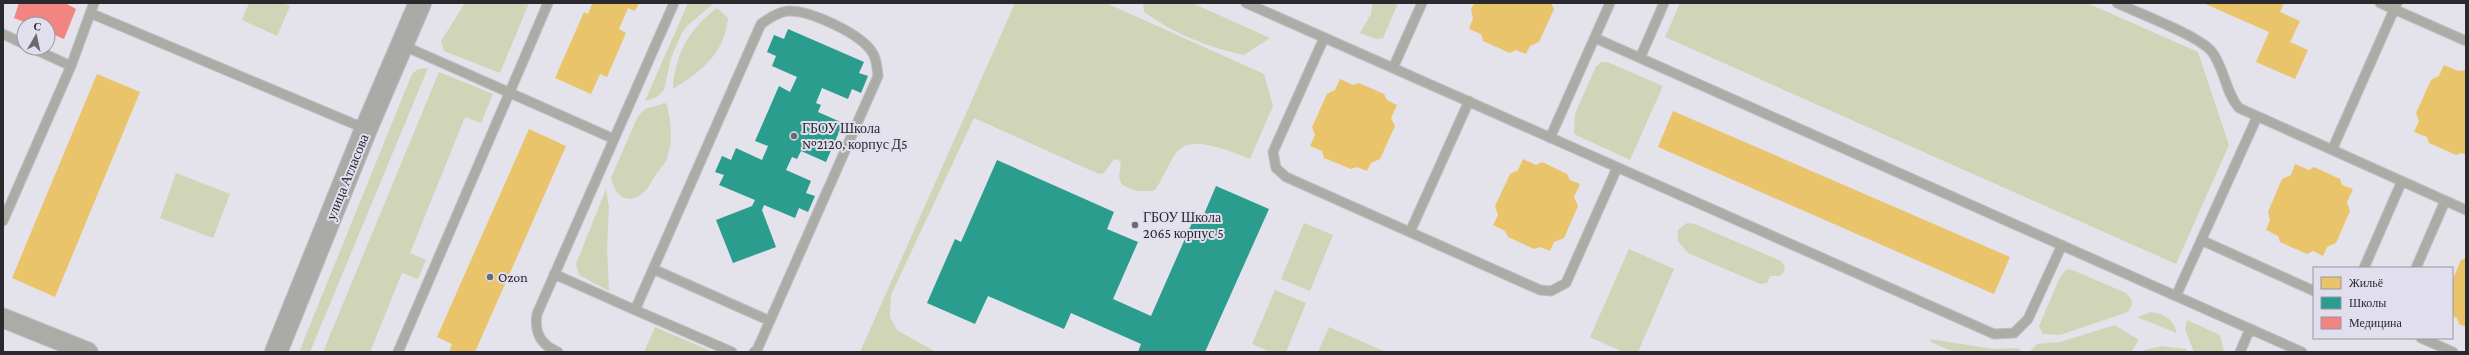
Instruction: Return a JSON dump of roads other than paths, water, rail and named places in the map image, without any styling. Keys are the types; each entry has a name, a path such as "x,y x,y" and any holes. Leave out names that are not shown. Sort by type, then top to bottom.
{"main road":[{"name":"улица Атласова","path":"276,352 366,128 420,3"}],"street":[{"path":"3,318 88,352"}],"lane":[{"path":"3,221 71,66 94,3"},
{"path":"398,352 548,3"},
{"path":"558,352 542,341 536,323 537,314 674,3"},
{"path":"1246,3 1994,334 2004,335 2014,333 2028,319 2062,245"},
{"path":"1393,68 1422,3"},
{"path":"1550,138 1610,3"},
{"path":"1640,58 1664,3"},
{"path":"2117,3 2207,46 2217,60 2235,104 2239,108 2466,210"},
{"path":"2380,3 2396,6 2466,41"},
{"path":"2332,150 2396,6"},
{"path":"635,310 761,24 777,14 789,11 808,14 848,32 866,43 873,53 878,76 757,350 754,352"},
{"path":"90,13 366,128"},
{"path":"3,34 16,40"},
{"path":"1324,38 1273,152 1276,168 1286,177 1540,290 1551,291 1566,284 1617,168"},
{"path":"1595,38 2302,352"},
{"path":"402,46 614,139"},
{"path":"49,56 71,66"},
{"path":"1410,232 1468,101"},
{"path":"2176,296 2257,117"},
{"path":"2364,267 2402,181"},
{"path":"2416,267 2446,201"},
{"path":"2201,240 2313,291"},
{"path":"652,269 770,321"},
{"path":"554,274 732,352"},
{"path":"2240,352 2250,329"},
{"path":"2423,339 2452,352"}],"place":[{"name":"ГБОУ Школа №2120, корпус Д5","path":"794,136"},
{"name":"ГБОУ Школа 2065 корпус 5","path":"1135,225"},
{"name":"Ozon","path":"490,277"}]}
